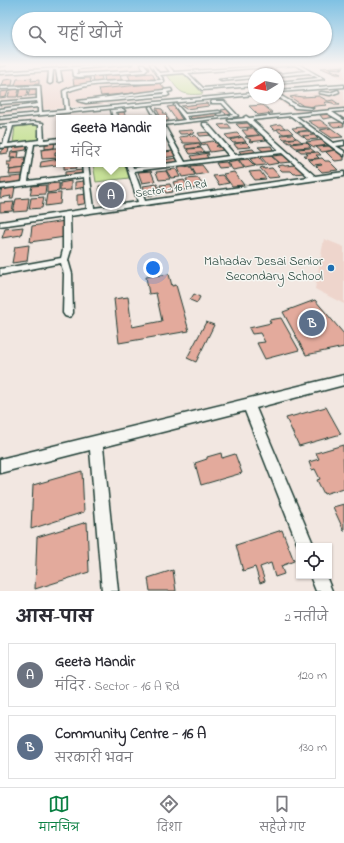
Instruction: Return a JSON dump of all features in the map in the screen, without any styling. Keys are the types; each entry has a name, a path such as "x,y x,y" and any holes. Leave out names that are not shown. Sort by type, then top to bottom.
{"street":[{"path":"40,92 40,113"},
{"path":"66,92 67,111"},
{"path":"89,98 159,92"},
{"path":"122,97 80,101 82,102 122,97 161,92"},
{"path":"172,92 178,99"},
{"path":"284,93 301,92"},
{"path":"284,94 330,94 336,92"},
{"path":"0,117 178,99 248,94"},
{"path":"223,96 238,110"},
{"path":"122,97 126,105"},
{"path":"284,98 299,108 344,105"},
{"path":"0,103 40,99"},
{"path":"209,102 225,117"},
{"path":"114,115 113,112 115,111 209,102 223,102 236,115 190,124 166,127"},
{"path":"0,110 40,105"},
{"path":"176,105 190,124"},
{"path":"207,107 213,106"},
{"path":"151,108 155,115"},
{"path":"180,110 186,109"},
{"path":"190,124 205,124 344,110"},
{"path":"184,115 219,112"},
{"path":"328,112 344,122"},
{"path":"243,115 313,178"},
{"path":"292,115 344,154"},
{"path":"0,126 41,124 42,142"},
{"path":"205,124 233,157"},
{"path":"11,125 2,146 56,140"},
{"path":"166,133 183,164"},
{"path":"25,183 32,143"},
{"path":"332,145 344,143"},
{"path":"166,165 283,151"},
{"path":"85,167 91,211"},
{"path":"130,167 142,203"},
{"name":"Sector - 16 A Rd","path":"0,224 344,174"},
{"path":"0,186 86,175"},
{"path":"67,214 67,250 64,260 68,274 68,313"},
{"path":"0,272 64,260"},
{"path":"0,466 344,380"},
{"path":"248,404 305,543"},
{"path":"96,442 110,591"},
{"path":"319,579 324,591"}],"shaded area":[{"path":"0,92 167,92 171,97 0,114"},
{"path":"344,92 344,108 297,113 284,104 284,95"},
{"name":"Mahadav Desai Senior Secondary School","path":"324,239 344,247 344,304 315,289"}],"green space":[{"path":"181,92 201,92 203,94 190,94"},
{"path":"42,124 42,139 13,143 15,127"},
{"path":"94,167 126,167 129,178 96,182"}],"building":[{"path":"0,92 8,92 6,97 0,98"},
{"path":"10,92 18,92 17,97 8,97"},
{"path":"19,92 28,92 27,96 18,97"},
{"path":"29,92 38,92 37,95 28,96"},
{"path":"100,92 149,92 101,96"},
{"path":"319,96 328,101 333,100 340,105 334,105 333,103 327,102 324,103 327,105 305,107 290,97"},
{"path":"207,103 209,106 186,109 181,106"},
{"path":"263,105 273,113 258,115 249,106"},
{"path":"174,106 181,118 184,120 177,121 167,107"},
{"path":"156,108 162,109 164,112 163,113 167,116 160,115"},
{"path":"228,109 234,115 226,115 221,110"},
{"path":"118,111 124,112 125,115 119,115"},
{"path":"214,113 219,116 192,119 189,116"},
{"path":"330,114 335,117 323,119 320,115"},
{"path":"320,120 331,128 319,128 308,121"},
{"path":"343,122 344,126 334,127 329,123"},
{"path":"248,123 251,127 240,128 236,124"},
{"path":"228,124 232,129 222,129 218,125"},
{"path":"280,124 285,128 274,130 270,126"},
{"path":"304,127 308,130 296,132 292,128"},
{"path":"247,128 253,128 259,135 247,136 242,130 248,130"},
{"path":"288,128 293,133 284,134 279,132 277,129"},
{"path":"331,128 343,137 332,138 320,130"},
{"path":"192,130 195,133 180,134 178,131"},
{"path":"308,131 313,135 302,136 297,132"},
{"path":"210,132 213,135 200,136 198,133"},
{"path":"237,133 241,137 229,139 225,135"},
{"path":"292,134 296,138 284,139 280,135"},
{"path":"188,135 196,136 201,143 183,143 179,137"},
{"path":"261,135 266,140 250,142 249,141 251,140 245,137"},
{"path":"314,135 318,139 307,140 303,136"},
{"path":"242,137 246,142 233,143 230,140"},
{"path":"297,138 302,142 289,143 285,140"},
{"path":"322,140 328,145 314,147 306,142"},
{"path":"213,141 215,143 219,143 221,145 216,146 222,147 224,150 210,152 206,144 202,145 201,143"},
{"path":"246,142 251,147 237,148 234,144"},
{"path":"306,142 311,147 296,148 291,144"},
{"path":"55,143 54,148 45,149 45,144"},
{"path":"199,143 201,147 186,149 185,147 185,145"},
{"path":"27,146 26,150 13,152 14,147"},
{"path":"271,146 274,151 264,152 258,147"},
{"path":"329,146 334,150 322,152 316,147"},
{"path":"5,148 9,148 8,153 0,154 0,152"},
{"path":"56,148 56,158 42,159 41,150"},
{"path":"201,148 204,152 209,152 190,154 187,149"},
{"path":"310,148 315,152 301,152 297,149"},
{"path":"253,149 257,154 242,155 239,151"},
{"path":"334,150 344,156 344,160 335,161 326,152"},
{"path":"174,151 176,156 166,158 166,152"},
{"path":"11,152 19,152 18,158 10,158"},
{"path":"318,152 321,155 316,155 319,158 308,159 304,155 308,155 306,153"},
{"path":"208,153 209,155 206,155 209,159 194,161 191,156"},
{"path":"283,155 291,162 280,163 272,156"},
{"path":"271,156 279,163 268,165 261,157"},
{"path":"25,157 24,161 27,161 26,168 9,170 10,165 7,165 7,162 11,162 11,159"},
{"path":"259,157 266,165 256,166 250,159"},
{"path":"177,158 180,163 166,165 166,160"},
{"path":"322,158 325,161 329,161 338,170 322,172 316,166 322,165 321,164 314,165 309,160"},
{"path":"248,159 255,166 245,168 239,160"},
{"path":"56,160 56,165 40,167 41,162"},
{"path":"238,160 244,168 233,170 227,162"},
{"path":"226,162 230,167 219,168 216,163"},
{"path":"202,165 208,173 196,175 191,166"},
{"path":"295,165 304,173 294,174 291,171 282,171 277,166"},
{"path":"190,166 195,175 182,177 178,168"},
{"path":"64,167 77,168 64,169"},
{"path":"263,167 264,169 272,168 280,177 269,178 260,168"},
{"path":"25,168 24,174 9,175 10,170"},
{"path":"176,169 180,177 171,178 166,170"},
{"path":"82,170 82,175 65,176 65,172"},
{"path":"151,171 155,181 142,183 138,172"},
{"path":"166,171 170,179 159,180 156,172"},
{"path":"260,171 266,179 255,180 249,172"},
{"path":"234,172 244,185 232,186 223,174"},
{"path":"222,175 229,183 219,185 213,176"},
{"path":"22,176 21,182 0,184 1,178"},
{"path":"198,178 204,187 191,189 186,179"},
{"path":"184,180 189,189 177,191 173,182"},
{"path":"71,181 71,190 60,191 60,183"},
{"path":"84,181 85,187 75,189 75,182"},
{"path":"59,183 59,191 47,193 47,184"},
{"path":"119,183 122,199 101,202 99,186"},
{"path":"157,184 161,194 147,196 143,186"},
{"path":"170,184 173,192 166,193 164,190 162,191 160,185"},
{"path":"46,185 45,194 30,195 32,186"},
{"path":"15,187 13,199 10,199 11,196 0,198 1,190"},
{"path":"61,193 60,204 45,206 47,194"},
{"path":"88,194 89,203 77,205 77,195"},
{"path":"44,197 42,208 29,209 31,198"},
{"path":"29,198 27,211 13,212 16,199"},
{"path":"14,202 12,211 0,212 0,203"},
{"path":"65,221 65,237 30,242 32,226"},
{"path":"23,227 21,235 2,238 5,229"},
{"path":"29,245 27,261 12,263 15,247"},
{"path":"169,274 172,286 176,285 189,331 119,343 114,299 128,297 132,327 162,321 156,293 149,294 146,277"},
{"path":"194,294 200,297 197,303 190,300"},
{"path":"315,300 344,334 344,347 306,355 283,312"},
{"path":"281,318 299,350 265,359 257,343 265,342 260,333 252,334 249,328 271,323 269,320"},
{"path":"206,322 214,325 196,362 187,358"},
{"path":"326,407 341,434 299,446 286,418"},
{"path":"343,445 344,488 324,494 317,480 320,479 315,469 312,470 309,462 319,459 316,453"},
{"path":"221,453 222,458 235,454 242,473 201,485 195,463 207,459 207,457"},
{"path":"82,471 84,512 31,529 33,485"},
{"path":"344,504 344,531 333,507"},
{"path":"87,522 89,572 35,589 37,537"},
{"path":"282,530 294,561 281,566 284,574 275,577 271,563 260,567 265,581 260,583 255,567 243,571 236,545"},
{"path":"173,570 176,591 150,591 148,578"}],"place":[{"name":"Geeta Mandir","path":"111,195"},
{"name":"Mahadav Desai Senior Secondary School","path":"331,268"},
{"name":"Community Centre - 16 A","path":"312,323"}]}
